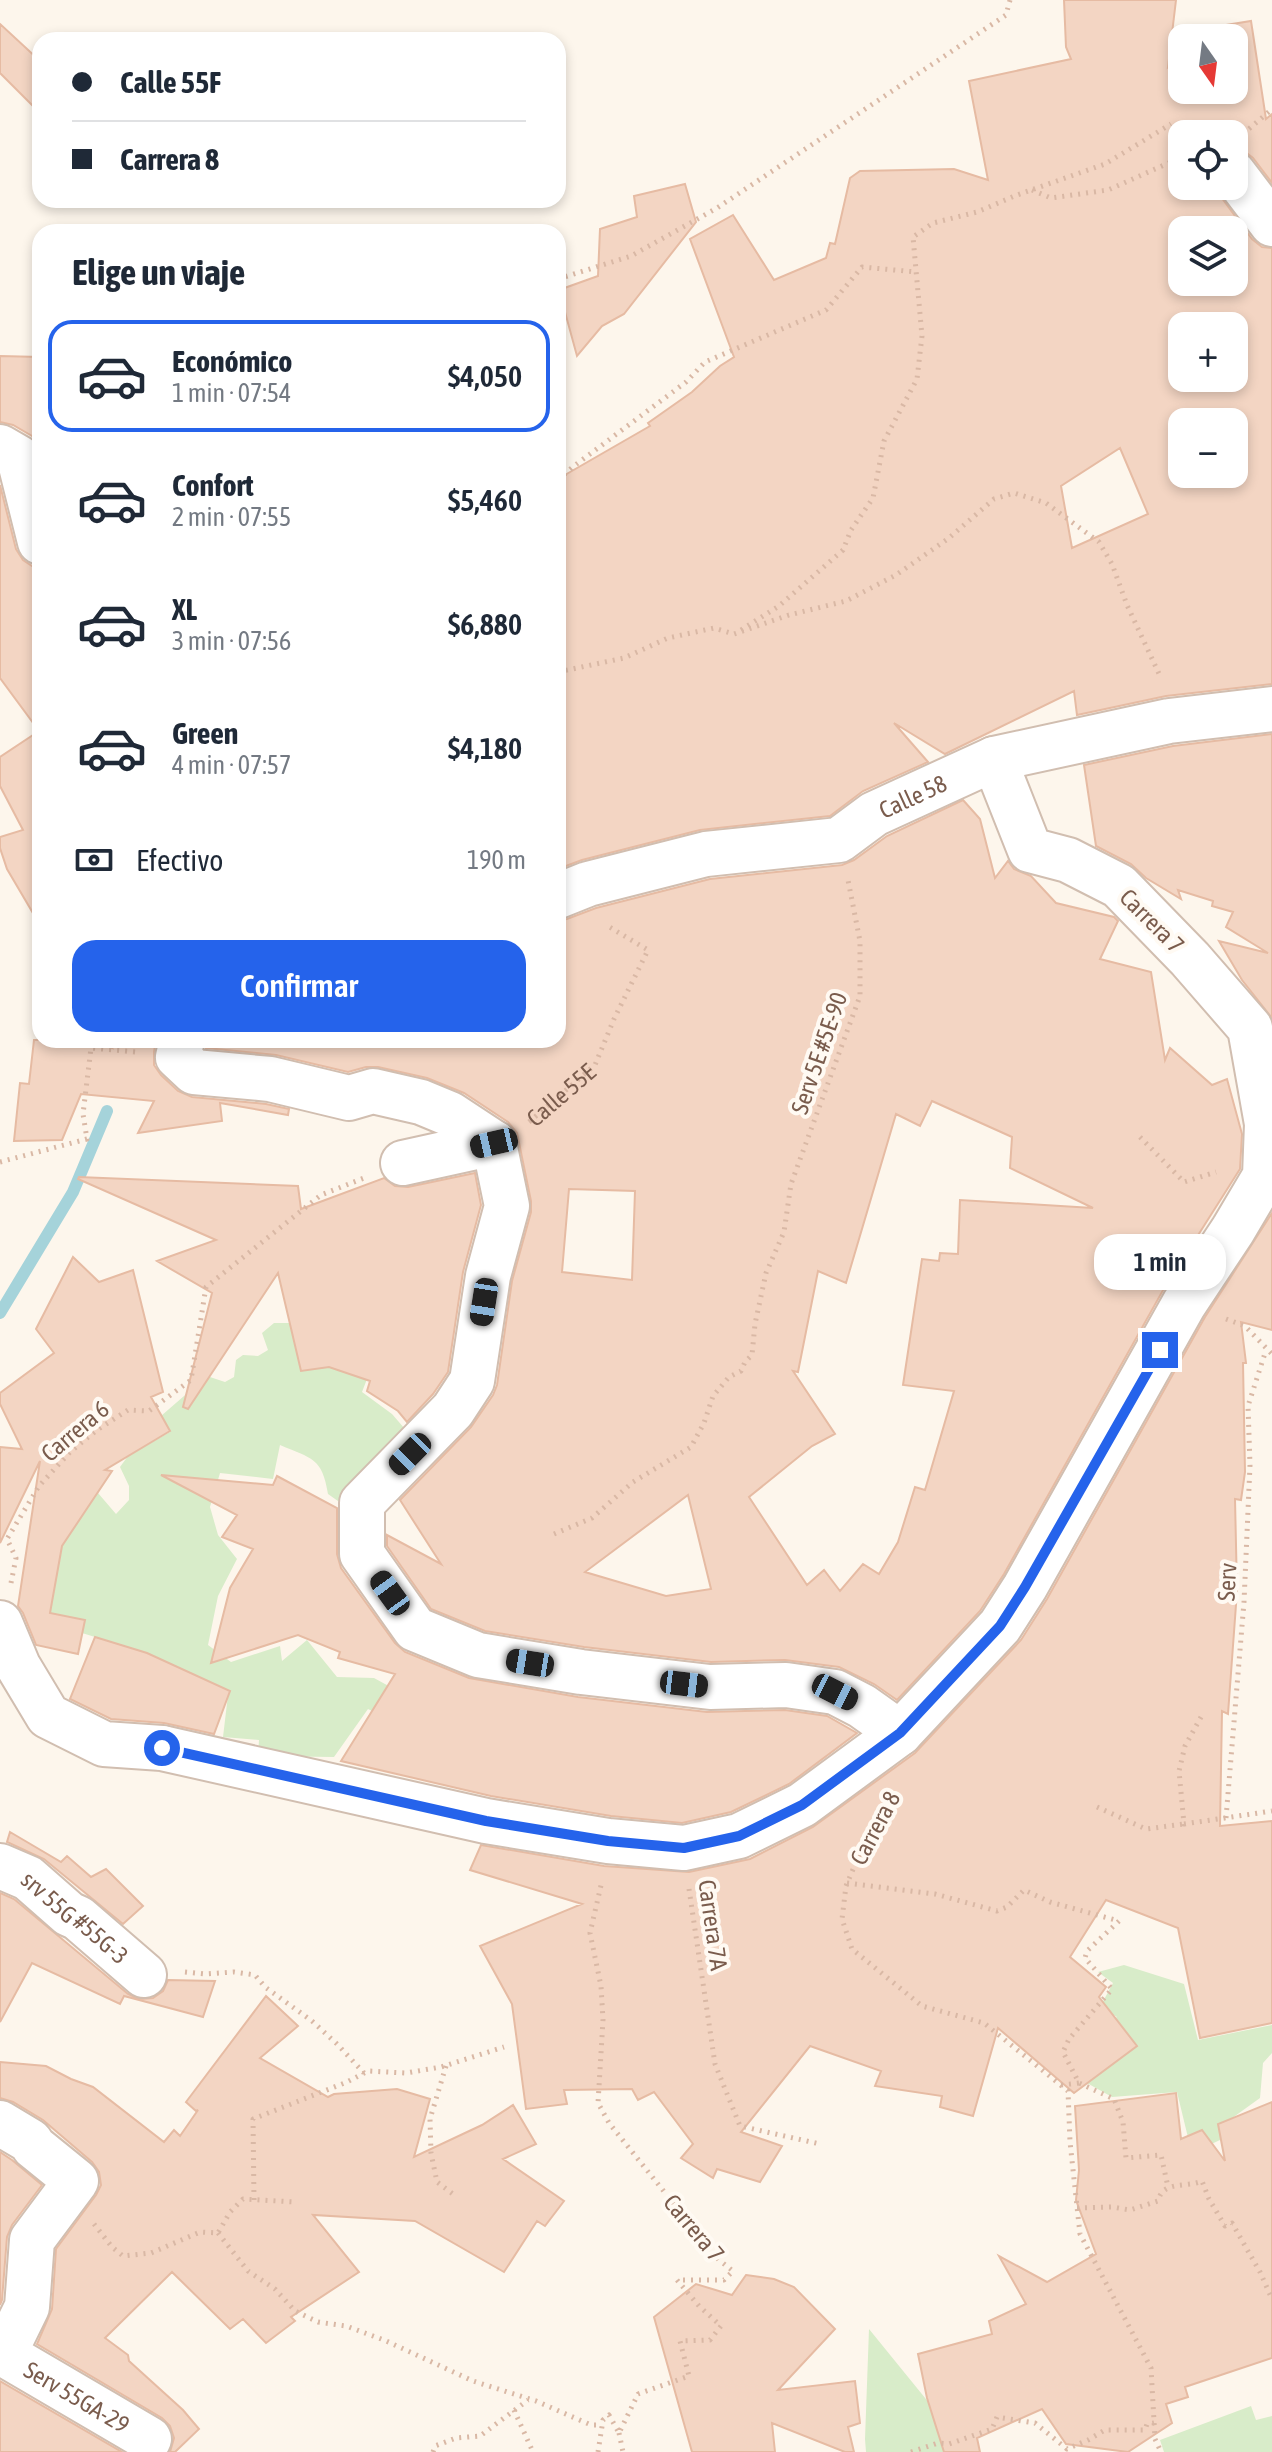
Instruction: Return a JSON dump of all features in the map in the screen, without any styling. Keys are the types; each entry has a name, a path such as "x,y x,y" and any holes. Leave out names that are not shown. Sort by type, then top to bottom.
{"street":[{"path":"1248,192 1272,224"},
{"path":"0,447 19,458 32,510"},
{"name":"Calle 58","path":"839,840 874,814 994,759 1169,721 1272,709"},
{"name":"Carrera 7","path":"994,759 1030,850 1068,860 1119,886 1190,959 1250,1028 1267,1124 1265,1176"},
{"path":"566,893 588,884 706,854 839,840"},
{"path":"180,1048 194,1072 270,1079 349,1098 373,1091 421,1102 450,1114 494,1143 507,1206 488,1276 472,1381 453,1410 362,1503 362,1554 415,1629 478,1655 581,1672 710,1687 786,1685 835,1692 862,1706 900,1733"},
{"path":"403,1163 494,1143"},
{"path":"1,1625 18,1666 48,1716 104,1744 162,1748 486,1821 608,1841 684,1848 739,1836 802,1805 900,1733 1000,1626 1184,1304 1265,1176"},
{"name":"srv 55G #55G-3","path":"0,1866 28,1878 144,1975"},
{"name":"Serv 55GA-29","path":"0,2123 30,2141 76,2181 32,2240 27,2307 4,2354 149,2439"}],"path":[{"path":"566,276 631,256 717,208 1006,15 1010,0"},
{"path":"1248,129 1272,109"},
{"path":"734,634 779,606 843,550 851,530 873,498 884,441 917,379 922,336 913,237 933,223 977,212 1105,164 1168,126"},
{"path":"1032,190 1051,198 1108,190 1168,163"},
{"path":"566,473 686,382 705,362 826,310 862,267 916,272"},
{"path":"566,670 624,658 668,638 714,628 734,634 789,615 846,601 896,575 949,538 994,499 1014,493 1046,503 1099,542 1112,564 1127,605 1160,674 1160,689 1169,721"},
{"name":"Serv 5E #5E-90","path":"554,1534 592,1518 633,1482 691,1447 704,1423 713,1396 729,1377 741,1371 752,1355 766,1273 784,1232 791,1184 860,996 860,941 839,840"},
{"name":"Calle 55E","path":"494,1143 529,1122 595,1065 648,950 598,921"},
{"path":"0,1162 87,1139 83,1114 91,1048 180,1048"},
{"path":"1140,1137 1184,1182 1252,1162 1265,1176"},
{"name":"Carrera 6","path":"1,1625 16,1558 7,1539 31,1499 70,1452 97,1430 128,1410 149,1411 191,1380 206,1287 321,1195 403,1163"},
{"path":"1184,1304 1245,1326 1269,1352"},
{"name":"Serv","path":"1226,1818 1244,1602 1250,1465 1248,1406 1269,1352"},
{"path":"1184,1824 1179,1771 1185,1746 1201,1717"},
{"name":"Carrera 8","path":"900,1733 899,1788 867,1836 847,1883 842,1919 852,1949 922,2006 984,2023 1068,2091 1080,2234 1151,2368 1155,2439 1161,2452"},
{"path":"1097,1807 1146,1829 1272,1811"},
{"name":"Carrera 7","path":"608,1841 590,1933 601,1986 603,2020 598,2103 627,2146 719,2260 733,2271 724,2280 677,2280 721,2326 710,2340 680,2341 689,2376 638,2394 619,2433"},
{"name":"Carrera 7A","path":"684,1848 715,2064 740,2126 820,2144"},
{"path":"847,1883 935,1894 997,1911 1007,1907 1024,1890 1050,1902 1119,1921 1087,1951 1085,1958 1112,1989 1069,2039 1063,2052 1079,2083"},
{"path":"144,1975 174,1971 255,1975 265,1987 312,2021 364,2074"},
{"path":"254,2200 253,2119 368,2071 406,2073 446,2065 504,2047"},
{"path":"446,2065 430,2119 431,2153 437,2182 457,2197"},
{"path":"1037,2067 1062,2086 1079,2083 1114,2099 1123,2122 1126,2158 1161,2155 1168,2187"},
{"path":"1077,2208 1130,2210 1158,2201 1160,2194 1168,2187 1202,2181 1225,2226 1232,2223 1272,2299"},
{"path":"218,2233 230,2212 243,2199 295,2202"},
{"path":"123,2256 151,2253 200,2232 218,2233 248,2271 275,2289 295,2311 318,2322 346,2326 384,2340 473,2381 529,2399 591,2425 602,2425"},
{"path":"433,2452 435,2446 456,2438 480,2436 529,2399"},
{"path":"514,2410 533,2452"},
{"path":"598,2452 603,2420 609,2415 619,2433 623,2452"},
{"path":"911,2452 938,2443 949,2444 992,2429 997,2417 1035,2423 1067,2449 1105,2430 1145,2430 1147,2424 1154,2423"}],"green space":[{"path":"274,1323 290,1323 339,1366 367,1379 362,1392 392,1414 411,1436 345,1506 328,1494 326,1482 314,1461 280,1445 273,1479 220,1473 210,1507 218,1535 237,1559 218,1596 208,1645 231,1662 280,1646 282,1661 307,1640 337,1677 374,1678 407,1696 422,1736 368,1709 334,1757 258,1756 259,1740 223,1737 228,1695 121,1645 82,1633 84,1620 50,1613 62,1546 98,1493 116,1514 129,1500 129,1486 120,1467 128,1456 170,1432 161,1416 207,1376 225,1382 234,1377 236,1360 243,1355 258,1356 268,1350 262,1333"},
{"path":"1124,1965 1184,1984 1198,2040 1272,2025 1272,2053 1263,2063 1260,2098 1228,2121 1237,2132 1203,2148 1191,2150 1177,2092 1112,2097 1078,2078 1082,2041 1117,2017 1100,2007 1113,1983 1098,1972"},
{"path":"869,2329 969,2452 866,2452"},
{"path":"1251,2406 1256,2420 1272,2416 1272,2452 1164,2452 1160,2440"}],"building":[{"path":"1064,0 1176,0 1173,24 1168,24 1168,104 1248,104 1248,24 1232,24 1251,21 1266,119 1272,114 1272,183 1248,154 1248,120 1168,120 1168,200 1223,200 1235,216 1168,216 1168,296 1248,296 1248,234 1262,247 1272,248 1272,684 1166,696 1077,715 1074,691 945,754 894,723 928,762 863,791 830,816 700,830 566,866 566,474 650,426 648,423 734,357 690,239 733,215 774,280 826,258 830,243 835,244 850,178 860,171 954,169 988,180 969,81 1071,59 1066,47","holes":["1120,448 1148,514 1072,548 1061,486"]},
{"path":"0,24 32,54 32,105 0,73"},
{"path":"685,184 696,222 624,314 602,326 577,356 566,316 566,287 598,276 600,229 637,217 634,196"},
{"path":"0,356 32,357 32,436 13,425 0,422"},
{"path":"0,485 16,549 23,560 32,566 32,721 0,678"},
{"path":"1272,734 1272,1018 1242,980 1219,941 1268,953 1226,927 1233,912 1212,906 1213,901 1178,890 1181,899 1146,878 1131,864 1096,846 1084,765 1173,746"},
{"path":"32,736 32,911 7,869 0,848 0,837 23,830 0,786 0,757"},
{"path":"963,800 980,819 995,878 1008,861 1014,869 1031,876 1056,903 1114,917 1118,921 1100,959 1151,972 1165,1060 1170,1048 1212,1085 1227,1079 1242,1134 1240,1169 1162,1292 1004,1574 980,1611 897,1700 874,1684 839,1667 785,1660 711,1662 584,1647 485,1631 431,1609 387,1546 387,1535 441,1564 400,1500 471,1427 497,1385 512,1281 531,1212 517,1133 508,1122 464,1093 427,1078 378,1067 348,1072 276,1055 206,1048 566,1048 566,919 596,908 710,879 842,865 887,836","holes":["932,1101 1012,1137 1010,1168 1093,1208 960,1200 958,1254 940,1253 939,1261 922,1259 903,1385 954,1391 925,1490 915,1487 898,1542 879,1574 863,1564 840,1591 824,1570 807,1585 749,1497 812,1446 835,1434 793,1371 798,1372 818,1271 846,1283 896,1114 920,1126","569,1189 635,1191 632,1280 562,1272","688,1495 711,1589 666,1596 585,1572"]},
{"path":"33,1048 155,1048 154,1065 178,1091 192,1097 289,1109 288,1115 220,1103 222,1121 138,1133 154,1101 81,1094 62,1140 14,1141 20,1083 29,1084"},
{"path":"475,1173 481,1205 463,1272 448,1372 407,1422 398,1411 367,1391 370,1381 329,1367 301,1371 278,1273 188,1409 183,1407 212,1293 157,1261 216,1240 78,1179 298,1186 301,1209 384,1178 395,1186 408,1187"},
{"path":"1272,1213 1272,1330 1241,1322 1246,1363 1243,1363 1245,1472 1241,1500 1235,1499 1237,1591 1228,1714 1222,1711 1220,1826 1272,1821 1272,2023 1200,2038 1178,1928 1106,1900 1070,1957 1106,1987 1099,1997 1137,2046 1074,2093 998,2028 973,2116 940,2107 942,2096 875,2086 881,2071 810,2046 741,2132 782,2146 760,2182 717,2169 713,2178 681,2158 693,2144 654,2092 638,2100 632,2089 564,2090 567,2104 526,2109 512,2004 480,1946 582,1904 470,1870 481,1845 604,1866 689,1872 750,1859 813,1827 915,1753 1021,1640 1205,1317"},
{"path":"73,1257 99,1282 133,1270 163,1392 151,1397 170,1431 105,1470 112,1471 62,1546 50,1613 85,1620 78,1654 36,1645 18,1606 40,1461 0,1543 0,1447 22,1449 0,1404 0,1393 54,1353 36,1329"},
{"path":"161,1475 273,1485 277,1476 337,1508 337,1554 341,1568 395,1643 405,1652 469,1678 578,1697 707,1712 785,1710 827,1716 857,1733 789,1784 731,1812 682,1823 611,1816 491,1796 341,1761 395,1674 338,1658 340,1652 298,1635 211,1663 230,1588 253,1549 222,1537 237,1515"},
{"path":"95,1637 147,1653 230,1691 214,1734 164,1723 111,1719 70,1699"},
{"path":"10,1832 61,1862 67,1856 91,1877 106,1869 143,1906 123,1924 44,1859 7,1842"},
{"path":"0,1893 14,1899 128,1994 139,1999 153,1998 163,1991 168,1980 215,1981 203,2017 124,1996 120,2004 32,1963 0,2022"},
{"path":"266,1996 298,2026 260,2058 328,2097 397,2089 430,2099 414,2157 482,2125 513,2105 536,2144 503,2159 564,2201 545,2226 537,2221 504,2272 415,2221 313,2215 359,2272 291,2317 295,2321 266,2343 243,2319 230,2329 172,2272 105,2338 128,2355 129,2361 183,2410 199,2429 175,2452 170,2452 174,2438 170,2426 162,2418 37,2344 52,2309 56,2249 101,2185 99,2172 92,2162 43,2120 0,2098 0,2062 46,2066 93,2087 164,2142 174,2130 180,2136 198,2110 186,2102"},
{"path":"1176,2093 1181,2139 1202,2130 1225,2161 1218,2124 1272,2102 1272,2358 1185,2387 1188,2397 1166,2404 1172,2423 1128,2452 1066,2444 1042,2409 977,2438 980,2452 944,2452 927,2398 918,2354 992,2334 989,2321 1026,2304 999,2256 1047,2282 1096,2254 1076,2200 1079,2170 1075,2106"},
{"path":"0,2152 42,2185 12,2225 7,2237 0,2305"},
{"path":"746,2275 774,2279 794,2287 835,2329 778,2390 855,2381 860,2423 848,2427 854,2452 845,2452 772,2423 775,2452 692,2452 654,2317 696,2284 732,2295"},
{"path":"0,2381 122,2452 0,2452"}],"waterway":[{"path":"0,1313 73,1192 107,1111"}],"route":[{"path":"162,1748 486,1821 608,1841 684,1848 739,1836 802,1805 900,1733 1000,1626 1160,1350"}]}
